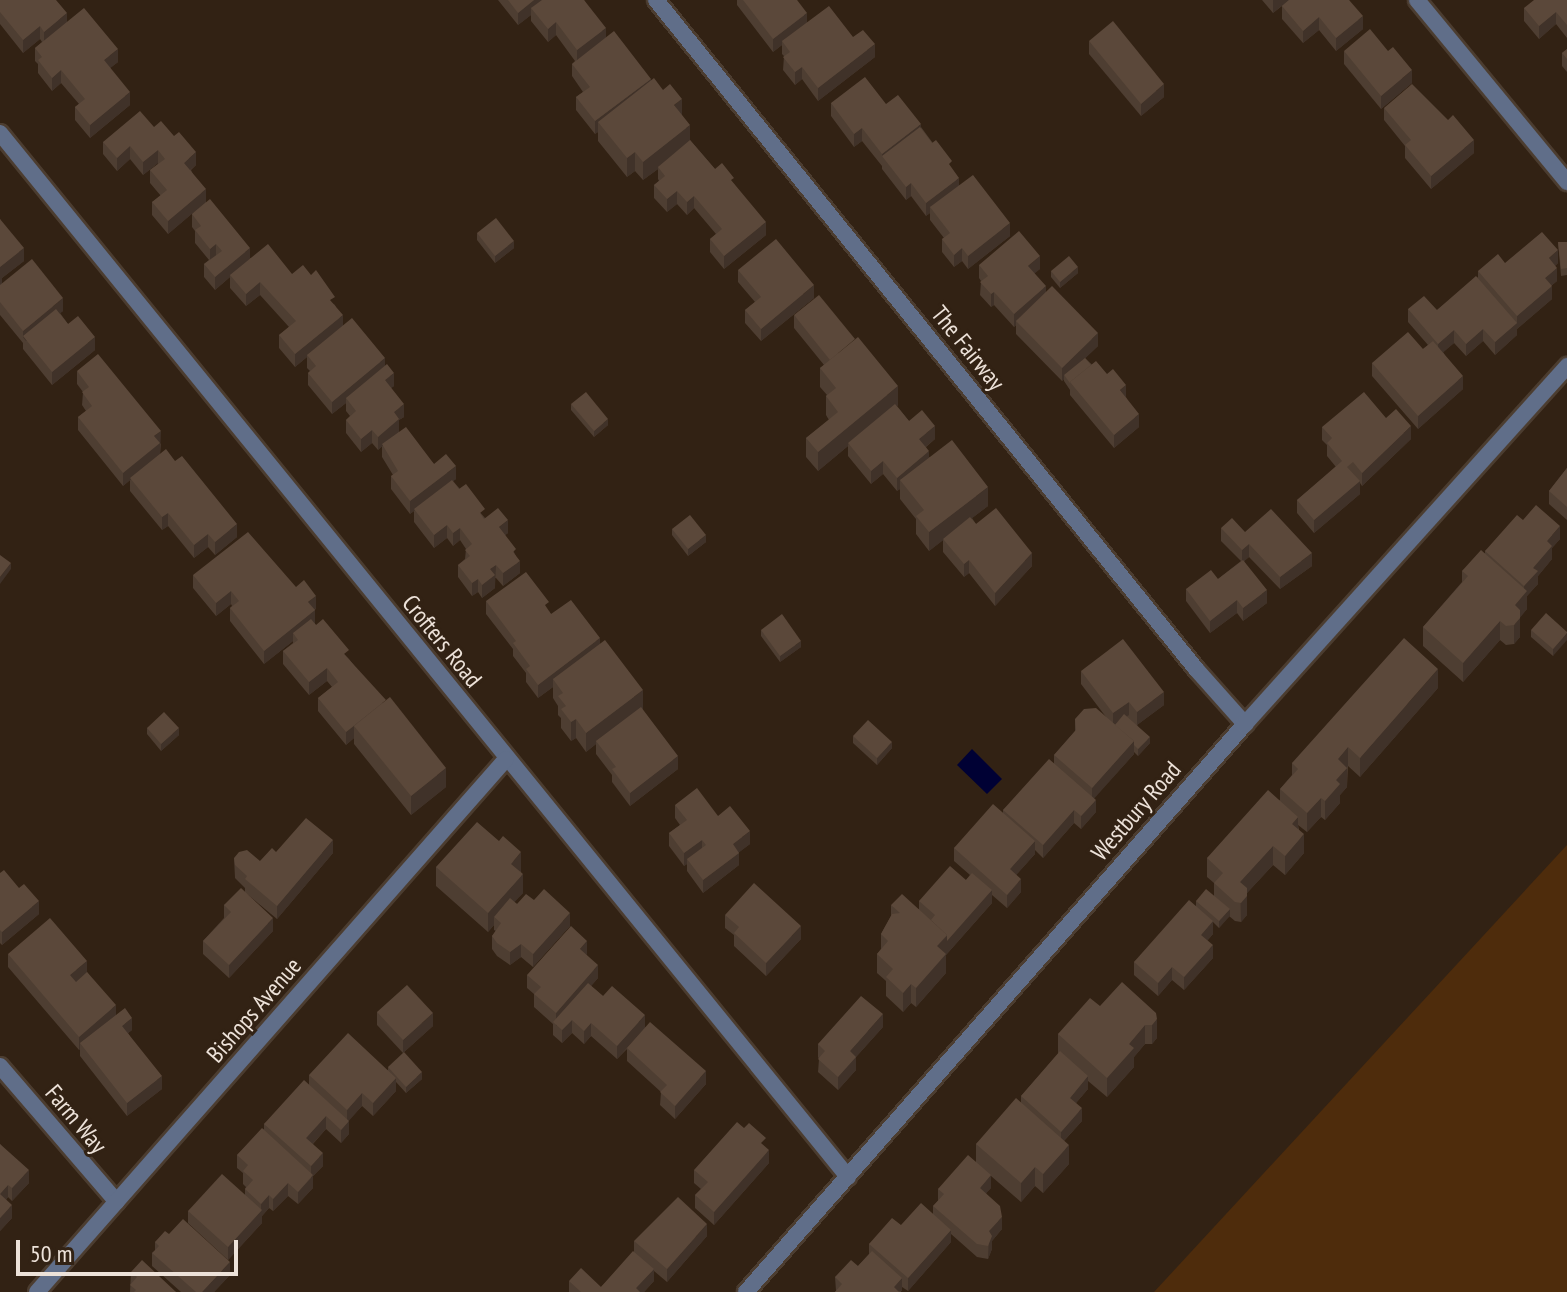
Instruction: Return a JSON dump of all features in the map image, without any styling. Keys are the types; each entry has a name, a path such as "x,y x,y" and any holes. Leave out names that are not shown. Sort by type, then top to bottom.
{"street":[{"name":"The Fairway","path":"656,0 1196,669 1245,724"},
{"path":"1417,0 1567,182"},
{"name":"Crofters Road","path":"0,133 848,1177"},
{"name":"Westbury Road","path":"746,1292 1245,724 1567,366"},
{"name":"Bishops Avenue","path":"37,1292 506,759"},
{"name":"Farm Way","path":"0,1066 117,1202"}],"shaded area":[{"path":"972,749 1002,779 987,794 957,765"},
{"path":"1567,845 1567,1292 1154,1292"}],"building":[{"path":"0,0 56,0 67,13 44,32 40,26 23,40 0,12"},
{"path":"508,0 534,0 518,13"},
{"path":"542,0 584,0 606,28 577,50 556,22 548,29 531,8"},
{"path":"743,0 797,0 807,13 773,39"},
{"path":"1289,0 1349,0 1363,16 1336,38 1319,17 1303,31 1282,6"},
{"path":"1534,0 1567,0 1567,25 1556,12 1539,26 1524,8"},
{"path":"829,6 853,37 863,30 875,44 818,88 802,67 795,72 783,57 790,52 782,41"},
{"path":"84,8 118,49 104,60 130,92 90,125 75,107 85,99 61,70 52,78 38,60 42,57 35,48"},
{"path":"1113,21 1164,84 1141,104 1089,41"},
{"path":"1370,29 1388,51 1393,47 1412,70 1381,96 1344,51"},
{"path":"614,31 651,79 595,121 576,97 590,87 572,64"},
{"path":"865,77 886,104 898,95 921,124 882,154 862,128 854,134 831,103"},
{"path":"654,78 663,90 670,84 682,99 674,105 690,125 643,162 635,152 627,158 598,122"},
{"path":"1412,84 1448,120 1453,115 1474,140 1431,176 1405,145 1411,140 1384,108"},
{"path":"140,111 154,127 161,121 174,136 179,132 196,152 184,163 206,189 168,221 152,202 167,190 150,170 165,159 158,150 143,162 130,146 117,158 103,142"},
{"path":"920,127 932,143 936,140 952,161 949,164 959,178 926,203 911,183 906,187 882,156"},
{"path":"690,140 715,169 722,163 734,178 731,180 766,222 724,256 710,239 722,229 694,196 687,202 677,191 667,199 654,185 665,176 658,167"},
{"path":"973,175 1010,223 968,256 962,248 954,255 942,239 950,233 930,207"},
{"path":"210,199 250,248 215,277 204,264 222,251 216,244 210,249 195,230 201,226 192,214"},
{"path":"496,218 514,241 495,256 477,233"},
{"path":"0,219 24,248 0,267"},
{"path":"1019,231 1040,256 1028,266 1046,286 1014,314 980,282 988,276 979,265"},
{"path":"1542,232 1558,250 1549,258 1557,268 1545,278 1552,286 1517,316 1478,271 1498,254 1505,263"},
{"path":"776,239 814,285 761,329 745,310 761,297 738,270"},
{"path":"1558,242 1567,242 1567,268 1561,269"},
{"path":"268,244 292,274 303,265 311,275 316,270 335,297 330,300 343,315 295,354 279,335 296,321 260,282 246,294 230,275"},
{"path":"1069,256 1078,267 1060,282 1051,271"},
{"path":"32,259 63,298 23,331 0,302 0,285"},
{"path":"1476,276 1517,323 1495,342 1483,329 1466,344 1454,330 1438,344 1408,309 1424,296 1437,310"},
{"path":"1052,286 1098,333 1062,368 1016,321"},
{"path":"819,295 855,339 830,360 794,315"},
{"path":"56,309 68,324 78,316 95,337 52,372 23,336"},
{"path":"352,318 385,358 332,402 308,373 316,366 307,355"},
{"path":"1408,332 1423,349 1433,341 1463,376 1418,416 1372,363"},
{"path":"858,337 898,386 818,452 806,438 838,412 826,396 836,388 820,368"},
{"path":"98,354 161,431 154,436 160,443 123,473 78,417 92,406 82,392 89,387 77,371"},
{"path":"1085,358 1091,365 1070,383 1064,375"},
{"path":"1096,361 1107,374 1113,369 1126,385 1120,390 1139,414 1114,435 1070,382"},
{"path":"387,364 394,373 385,380 404,404 394,412 399,419 378,437 372,430 361,439 346,420 356,411 346,398"},
{"path":"586,392 608,419 594,431 571,404"},
{"path":"1364,392 1386,418 1396,409 1411,426 1362,473 1353,462 1347,467 1360,481 1314,520 1297,500 1342,461 1327,443 1332,438 1322,427"},
{"path":"895,404 909,421 922,410 935,426 919,439 929,451 897,478 883,461 871,471 848,443"},
{"path":"406,427 434,464 446,454 456,466 410,501 391,476 398,471 382,444"},
{"path":"952,440 988,487 929,532 916,516 924,510 900,480"},
{"path":"166,449 175,461 182,456 237,524 215,542 208,534 194,545 168,513 162,517 130,478"},
{"path":"1567,468 1567,507 1549,491"},
{"path":"452,480 459,489 466,484 485,509 480,513 484,519 498,508 508,520 499,527 516,549 513,552 520,561 503,573 496,565 490,569 495,575 482,585 478,579 472,583 458,565 470,556 465,550 472,544 460,528 453,533 447,525 434,535 414,509"},
{"path":"1536,505 1560,526 1547,541 1552,546 1533,568 1538,571 1524,586 1485,551 1517,515 1523,520"},
{"path":"996,508 1032,553 995,593 969,560 964,564 943,539 970,517 976,524"},
{"path":"1271,509 1312,553 1280,577 1249,544 1242,550 1221,528 1232,518 1245,532"},
{"path":"690,515 706,535 688,549 672,529"},
{"path":"248,532 296,587 304,580 316,596 308,602 315,610 264,651 230,608 239,601 231,591 216,603 193,575"},
{"path":"1481,550 1527,591 1515,605 1520,610 1520,618 1514,625 1506,626 1500,621 1463,663 1423,627 1468,576 1462,571"},
{"path":"0,555 11,563 0,577"},
{"path":"1243,560 1267,590 1243,608 1237,600 1210,621 1186,589 1211,570 1218,579"},
{"path":"526,572 549,602 545,605 551,614 571,600 600,638 538,685 526,669 530,666 513,643 516,641 486,601"},
{"path":"1546,613 1567,632 1553,649 1531,630"},
{"path":"782,614 801,641 780,656 761,630"},
{"path":"311,619 316,625 323,619 349,650 344,654 386,700 346,732 318,698 338,682 327,668 309,682 283,651 298,640 293,633"},
{"path":"1404,638 1438,669 1360,758 1348,747 1338,759 1347,768 1336,780 1340,784 1325,801 1321,798 1307,813 1280,789 1298,769 1292,763"},
{"path":"1123,639 1164,692 1137,712 1129,702 1113,713 1081,671"},
{"path":"605,640 643,690 586,733 576,719 571,722 561,709 566,706 558,696 563,693 553,679"},
{"path":"390,697 446,768 411,796 354,726"},
{"path":"641,707 678,756 630,793 612,769 616,767 596,741"},
{"path":"1096,708 1134,741 1092,788 1054,755 1076,730 1075,719 1084,709"},
{"path":"164,712 179,728 161,744 147,728"},
{"path":"1124,714 1150,737 1138,749 1134,741 1115,725"},
{"path":"868,720 892,742 877,758 853,736"},
{"path":"1049,759 1096,800 1081,816 1074,810 1043,845 1003,810"},
{"path":"697,788 718,816 730,806 750,831 733,844 739,853 703,880 687,859 706,845 702,840 684,853 669,833 687,820 675,805"},
{"path":"1268,790 1298,817 1292,824 1304,834 1285,856 1273,846 1240,882 1247,888 1247,896 1241,903 1235,902 1214,883 1223,873 1207,858"},
{"path":"993,804 1035,841 1010,869 1021,879 1007,895 954,848"},
{"path":"306,818 333,840 277,906 245,879 247,876 235,865 234,858 239,852 247,850 260,861 272,848 276,852"},
{"path":"477,822 499,841 503,836 521,852 511,864 523,874 488,913 436,867"},
{"path":"950,866 966,880 972,873 992,890 947,941 947,935 931,920 935,915 919,901"},
{"path":"4,870 19,888 24,884 39,901 2,932 0,873"},
{"path":"754,883 801,926 766,963 734,933 739,927 725,915"},
{"path":"241,888 273,918 229,965 203,941 231,912 224,905"},
{"path":"544,889 570,913 533,954 521,944 510,952 497,943 492,936 501,923 494,917 510,898 517,904 526,894 534,900"},
{"path":"1206,889 1230,909 1219,921 1196,901"},
{"path":"902,894 947,935 937,946 946,954 916,988 911,984 903,993 886,977 893,969 877,954 888,941 881,934 892,914 900,913 891,905"},
{"path":"1189,900 1213,921 1201,935 1213,945 1184,977 1172,967 1158,983 1134,962"},
{"path":"50,918 87,961 70,975 76,982 87,972 116,1005 79,1037 8,954"},
{"path":"571,926 587,941 580,949 598,965 556,1013 534,994 541,987 527,975"},
{"path":"1122,982 1156,1013 1157,1019 1152,1025 1145,1025 1129,1044 1134,1048 1107,1078 1058,1034 1090,998 1100,1006"},
{"path":"588,983 603,996 612,986 645,1015 617,1046 591,1023 584,1031 572,1020 562,1030 553,1022"},
{"path":"407,985 433,1013 403,1040 377,1012"},
{"path":"861,996 883,1014 850,1051 856,1057 838,1077 818,1059 825,1051 818,1044"},
{"path":"125,1008 132,1018 122,1026 162,1076 127,1103 80,1043"},
{"path":"650,1022 706,1071 675,1106 660,1092 667,1085 627,1048"},
{"path":"348,1033 396,1078 373,1103 362,1093 347,1110 309,1075"},
{"path":"1060,1051 1088,1076 1070,1098 1082,1108 1061,1132 1021,1096"},
{"path":"404,1052 422,1072 406,1087 388,1067"},
{"path":"304,1080 349,1121 341,1130 326,1116 306,1138 323,1153 311,1166 264,1124"},
{"path":"1016,1098 1069,1145 1043,1174 1035,1167 1021,1183 976,1144"},
{"path":"737,1122 744,1128 749,1123 766,1138 761,1143 769,1150 714,1212 695,1195 708,1182 694,1170"},
{"path":"262,1128 313,1175 298,1192 288,1183 273,1199 269,1195 261,1204 245,1189 253,1180 243,1171 248,1165 237,1155"},
{"path":"0,1144 29,1170 12,1188 8,1185 0,1194"},
{"path":"968,1155 991,1175 980,1188 1000,1206 1002,1217 989,1231 992,1236 988,1246 977,1244 933,1206 944,1194 938,1189"},
{"path":"222,1174 262,1210 228,1247 188,1211"},
{"path":"0,1194 12,1205 0,1218"},
{"path":"678,1197 707,1224 667,1269 634,1241"},
{"path":"921,1203 951,1230 908,1278 869,1244 892,1218 901,1225"},
{"path":"183,1219 230,1262 202,1292 196,1292 152,1253 159,1246 155,1242 165,1231 169,1234"},
{"path":"633,1251 654,1269 636,1288 640,1292 581,1292 569,1281 581,1268 601,1287"},
{"path":"872,1251 902,1278 894,1287 899,1292 835,1292 842,1284 835,1277 851,1260 858,1266"},
{"path":"142,1260 176,1292 134,1292 136,1290 130,1285 137,1277 131,1272"}]}
